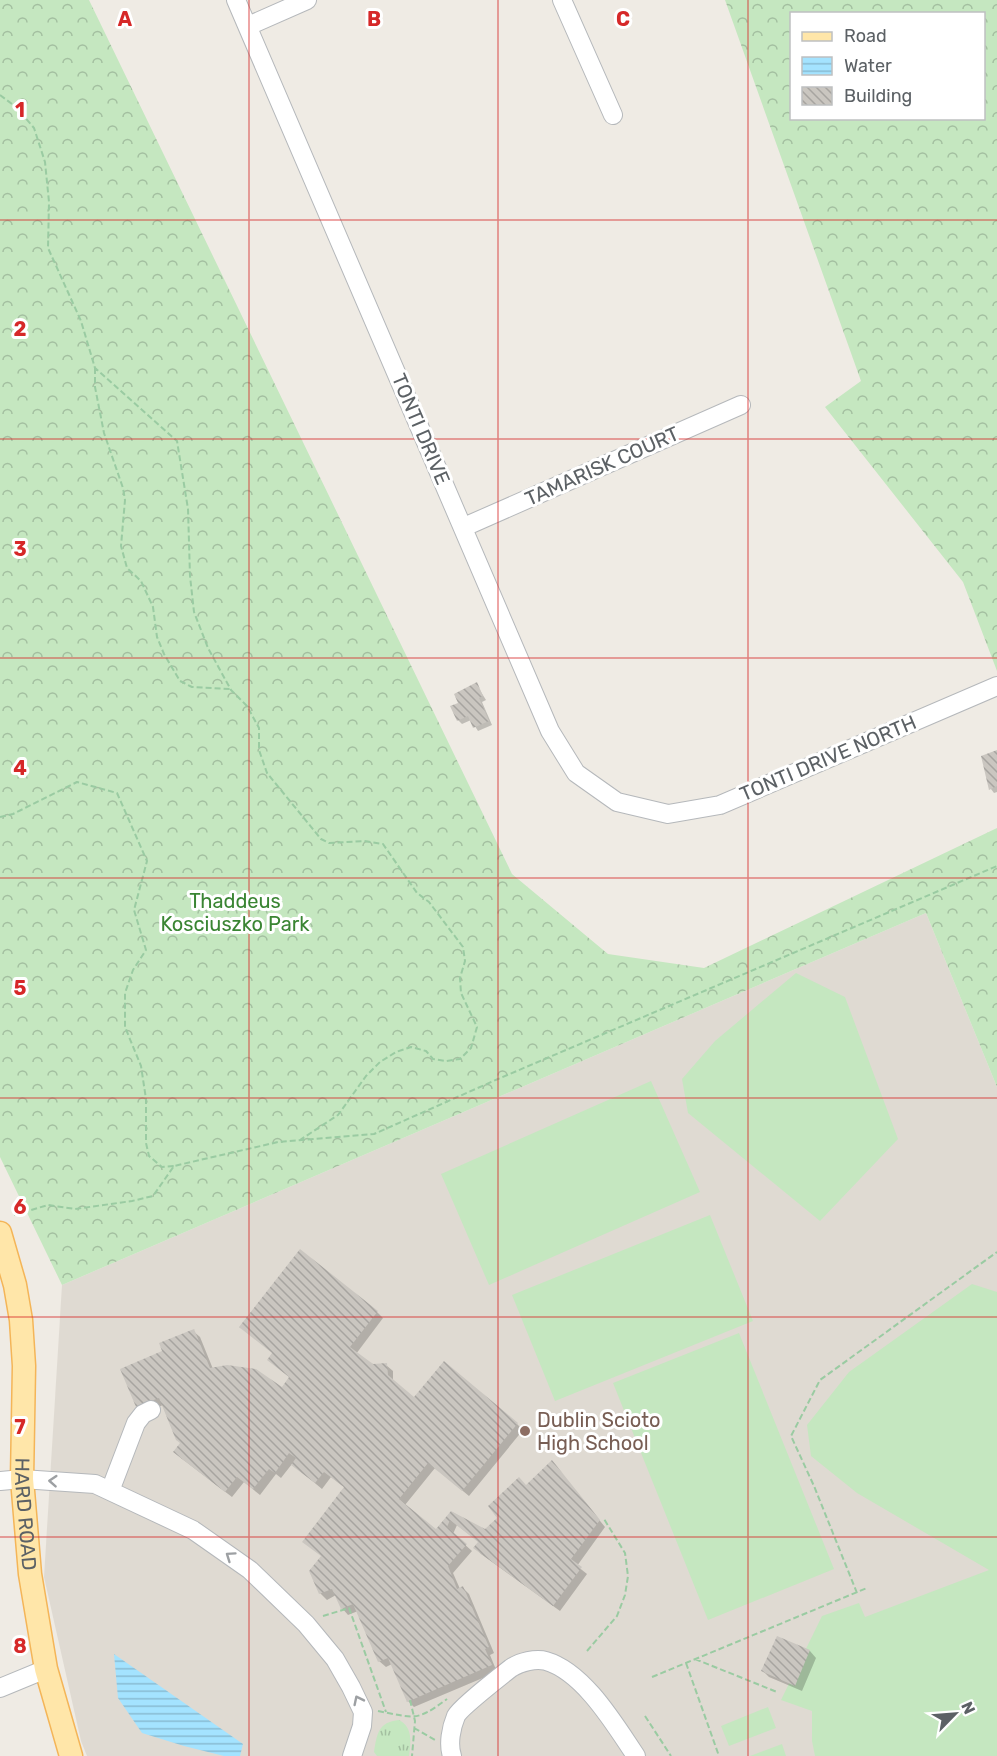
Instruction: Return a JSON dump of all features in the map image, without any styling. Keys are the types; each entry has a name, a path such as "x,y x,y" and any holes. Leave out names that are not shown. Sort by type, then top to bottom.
{"main road":[{"name":"HARD ROAD","path":"0,1233 15,1285 21,1320 24,1366 11,1480 46,1669 71,1756"}],"street":[{"name":"TONTI DRIVE","path":"236,0 550,731 576,773 617,802 656,811"},
{"path":"248,26 307,0"},
{"path":"562,0 613,115"},
{"name":"TAMARISK COURT","path":"464,527 741,405"},
{"name":"TONTI DRIVE NORTH","path":"656,811 668,814 720,805 997,686"},
{"path":"110,1491 136,1423 142,1414 152,1410"},
{"path":"11,1480 95,1485 193,1530 250,1570 306,1624 335,1659 363,1712 362,1726 352,1756"},
{"path":"451,1753 452,1729 457,1713 512,1668 528,1661 544,1660 576,1679 605,1712 636,1756"},
{"path":"0,1688 46,1669"}],"path":[{"path":"0,94 16,107 34,128 45,162 49,202 48,248 81,321 95,368 95,387 104,433 125,500 121,546 127,568 141,581 153,607 157,637 180,681 192,687 231,690"},
{"path":"95,368 177,441 188,509 190,576 194,612 208,648 231,690 247,706 260,728 259,750 267,773 321,839 329,843 364,841 382,844 417,893 429,902 463,947 465,960 460,978 461,993 477,1027 471,1048 460,1059 446,1061 433,1059 426,1051 411,1047 396,1052 366,1076 338,1115 300,1140"},
{"path":"0,817 13,814 77,782 117,793 147,861 134,910 146,950 133,970 125,993 125,1027 141,1066 146,1099 148,1156 162,1167 278,1142 374,1134 997,866"},
{"path":"14,1215 48,1205 75,1209 153,1196 174,1166"},
{"path":"857,1593 814,1486 791,1436 820,1380 997,1252"},
{"path":"587,1651 617,1616 625,1595 628,1576 625,1553 604,1519"},
{"path":"652,1677 867,1588"},
{"path":"323,1616 349,1608 386,1713"},
{"path":"695,1659 777,1692"},
{"path":"686,1663 719,1756"},
{"path":"410,1700 414,1718 412,1756"},
{"path":"363,1712 374,1710 414,1718 429,1712 447,1700"},
{"path":"645,1716 671,1756"},
{"path":"414,1728 451,1753"}],"shaded area":[{"name":"Dublin Scioto High School","path":"926,913 997,1087 997,1756 87,1756 81,1741 44,1577 62,1285"}],"green space":[{"name":"Thaddeus Kosciuszko Park","path":"0,0 89,0 512,874 608,954 704,968 997,828 997,1087 926,913 62,1285 0,1157"},
{"path":"725,0 997,0 997,671 963,582 825,407 861,381"},
{"path":"796,973 845,997 898,1139 820,1221 688,1113 682,1079 715,1041"},
{"path":"651,1081 700,1192 489,1285 441,1174"},
{"path":"710,1215 753,1321 555,1401 512,1295"},
{"path":"972,1284 997,1292 997,1756 815,1756 812,1741 812,1711 781,1700 822,1616 859,1603 865,1617 989,1570 857,1493 811,1456 807,1425 849,1372"},
{"path":"739,1333 834,1569 708,1620 613,1383"},
{"path":"768,1707 776,1728 729,1746 721,1726"},
{"path":"399,1720 409,1731 409,1756 377,1756 374,1752 380,1730 387,1723"},
{"path":"782,1744 786,1756 750,1756"}],"water":[{"path":"114,1654 243,1744 240,1756 224,1756 142,1733 118,1698"}],"building":[{"path":"477,682 483,696 479,698 489,721 473,728 468,716 457,721 450,706 458,703 454,694"},
{"path":"997,750 997,786 989,790 981,756"},
{"name":"Dublin Scioto High School","path":"300,1249 378,1311 350,1347 373,1364 387,1363 388,1375 414,1397 444,1361 518,1423 462,1491 428,1463 399,1499 436,1529 451,1511 485,1529 497,1518 488,1506 519,1477 526,1485 552,1460 600,1520 571,1559 582,1567 553,1606 473,1548 478,1542 450,1520 447,1527 467,1544 448,1566 457,1589 463,1586 489,1647 485,1649 492,1665 407,1702 388,1658 378,1662 353,1604 341,1609 332,1589 319,1594 309,1571 321,1556 302,1542 344,1487 324,1472 315,1483 291,1465 296,1458 289,1453 275,1473 269,1469 253,1489 237,1477 225,1492 173,1452 180,1443 176,1440 159,1398 136,1407 120,1369 162,1351 159,1343 194,1329 210,1368 227,1365 256,1369 282,1387 289,1377 267,1360 272,1353 239,1327"},
{"path":"777,1636 810,1650 795,1686 761,1671"}],"place":[{"name":"Dublin Scioto High School","path":"525,1431"}]}
